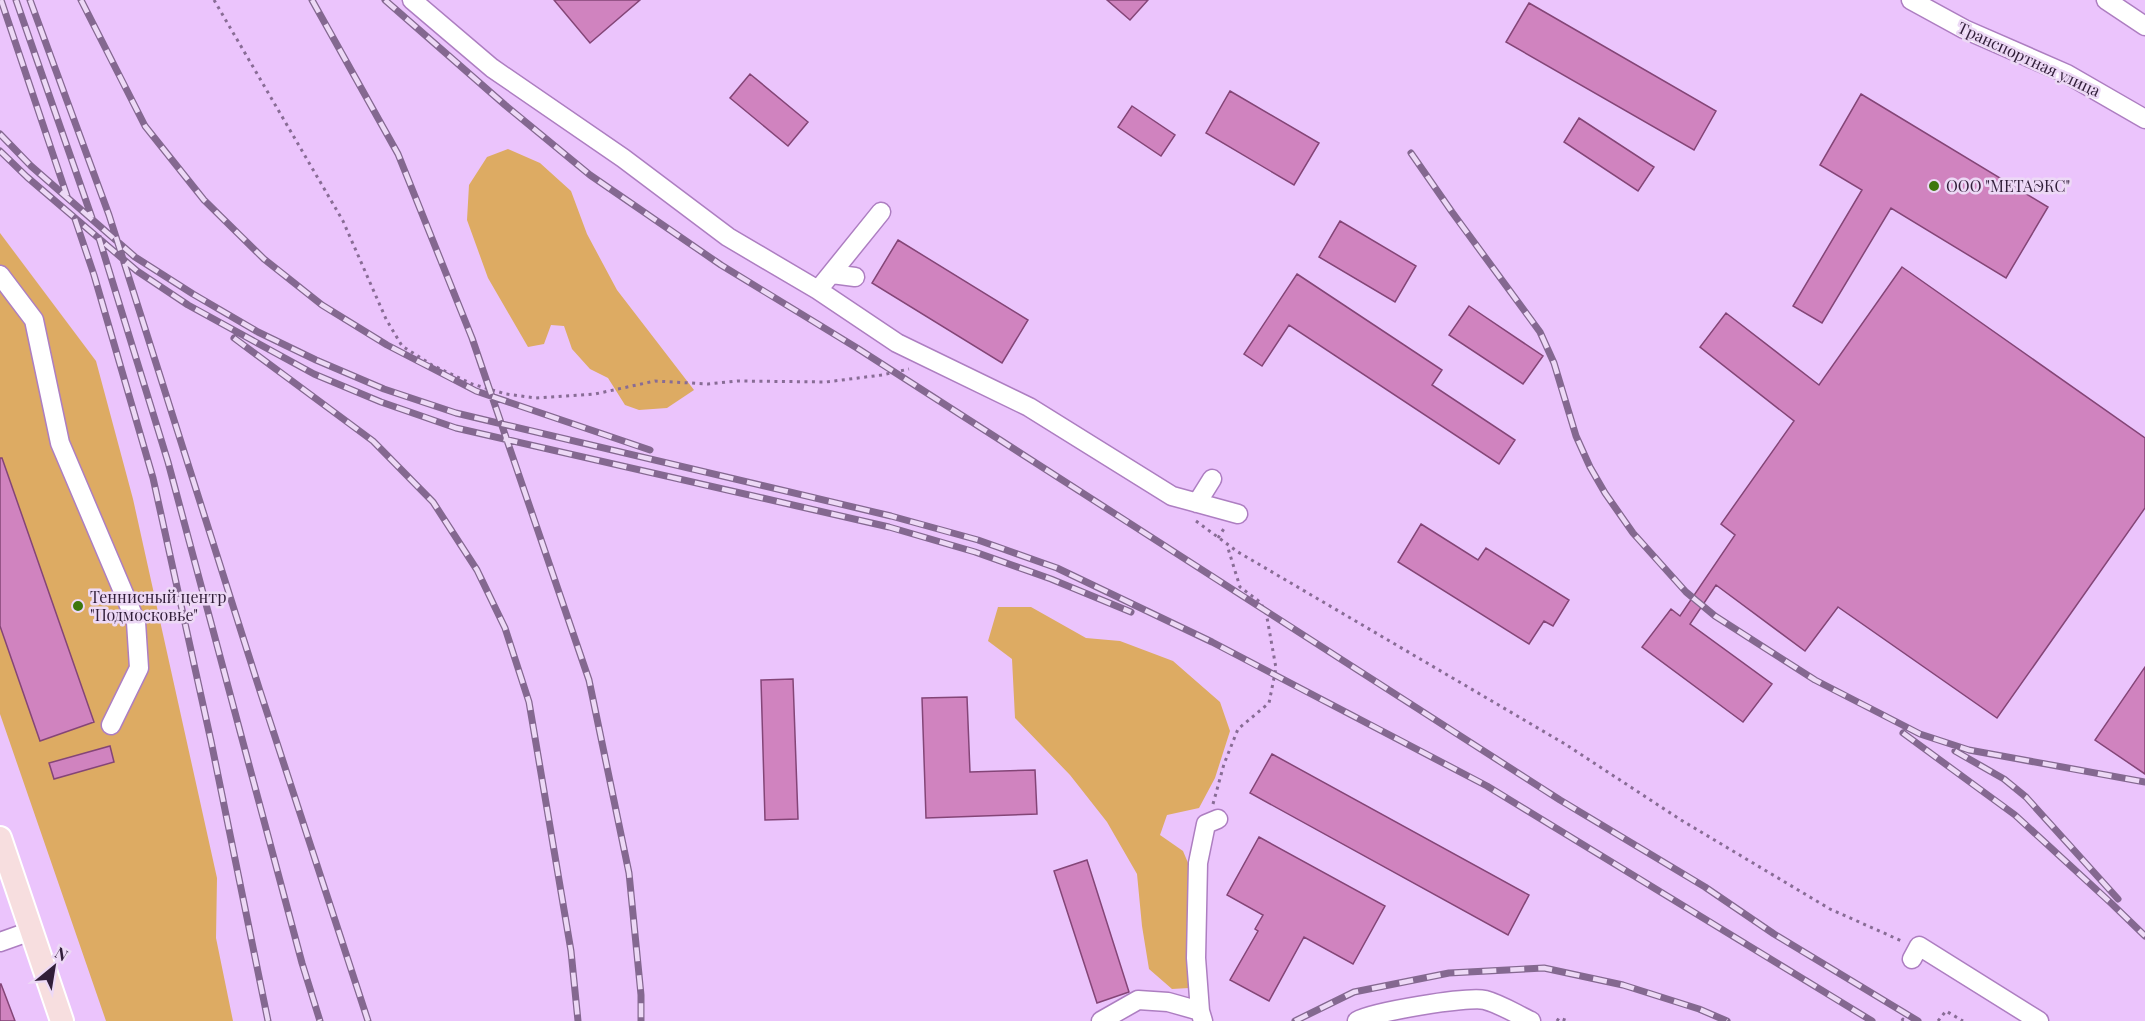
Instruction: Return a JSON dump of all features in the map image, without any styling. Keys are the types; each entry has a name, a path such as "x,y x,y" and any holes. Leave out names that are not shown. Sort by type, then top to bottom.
{"main road":[{"path":"1,842 62,1021"}],"street":[{"path":"412,0 492,68 623,158 728,237 818,290 897,343 1029,407 1196,511 1238,514"},
{"name":"Транспортная улица","path":"1911,0 1964,30 2067,74 2145,119"},
{"path":"2106,0 2145,26"},
{"path":"818,290 881,212"},
{"path":"832,274 855,277"},
{"path":"0,275 34,320 60,443 136,622 139,668 111,725"},
{"path":"1196,511 1212,479"},
{"path":"1101,1021 1138,1000 1168,1002 1202,1016 1196,958 1198,863 1212,821"},
{"path":"0,942 31,931"},
{"path":"1916,952 2039,1021"},
{"path":"1357,1021 1363,1017 1400,1015 1484,999 1531,1021"}],"path":[{"path":"214,0 343,221 386,319 402,346 432,365 472,384 506,394 536,398 595,394 655,381 708,384 738,381 849,379 913,368 924,356"},
{"path":"1196,511 1226,543 1564,744 1681,820 1830,909 1916,952"},
{"path":"1212,821 1224,764 1238,729 1269,703 1276,668 1266,612 1260,603 1240,587 1226,543"},
{"path":"1938,1021 1946,1011 1963,1021"},
{"path":"1557,1021 1559,1018 1568,1021"}],"shaded area":[{"path":"508,149 540,163 571,191 587,234 617,290 694,390 667,408 639,410 625,405 608,378 590,369 572,349 564,326 551,325 544,344 528,347 488,278 467,220 469,185 487,157"},
{"name":"Теннисный центр \"Подмосковье\"","path":"0,233 96,361 133,499 217,878 216,938 233,1021 106,1021 0,714"},
{"path":"998,607 1031,607 1086,638 1120,641 1173,661 1220,702 1230,731 1215,778 1199,808 1167,815 1160,835 1183,851 1191,870 1189,988 1172,989 1149,969 1137,874 1107,822 1070,775 1015,718 1012,659 988,641"}],"building":[{"path":"554,0 640,0 590,43"},
{"path":"1107,0 1148,0 1130,20"},
{"path":"1529,3 1716,111 1694,150 1506,42"},
{"path":"750,74 808,122 788,146 730,98"},
{"path":"1230,91 1319,143 1294,185 1206,133"},
{"name":"ООО \"МЕТАЭКС\"","path":"1861,94 2048,207 2006,278 1891,208 1822,323 1793,306 1862,190 1820,165"},
{"path":"1132,106 1175,135 1161,156 1118,127"},
{"path":"1579,118 1654,167 1638,191 1564,142"},
{"path":"1340,221 1416,266 1395,302 1319,257"},
{"path":"898,240 1028,320 1002,363 872,283"},
{"path":"1902,267 2145,438 2145,508 1997,718 1838,607 1805,651 1716,585 1690,624 1772,684 1743,722 1642,647 1671,609 1680,616 1735,535 1721,524 1794,421 1700,347 1726,313 1819,385"},
{"path":"1297,274 1442,370 1432,385 1515,440 1499,464 1289,325 1262,366 1244,354"},
{"path":"1469,306 1543,356 1523,384 1449,335"},
{"path":"0,458 2,458 94,722 40,741 0,626"},
{"path":"1421,524 1478,560 1486,548 1569,600 1553,626 1544,621 1529,644 1398,562"},
{"path":"2145,667 2145,774 2095,740"},
{"path":"793,679 798,819 765,820 761,680"},
{"path":"967,697 970,772 1035,770 1037,814 926,818 922,698"},
{"path":"110,746 114,762 54,779 49,763"},
{"path":"1272,754 1529,895 1508,935 1250,793"},
{"path":"1259,837 1385,906 1353,964 1304,937 1269,1001 1230,980 1258,931 1255,929 1263,915 1227,895"},
{"path":"1087,860 1129,992 1097,1003 1054,871"},
{"path":"1,984 15,1021 0,1021"}],"railway":[{"path":"1,0 67,196"},
{"path":"16,0 92,218"},
{"path":"30,0 109,215 260,691 368,1021"},
{"path":"81,0 145,126 204,200 264,259 322,305 387,345 476,391 650,450"},
{"path":"312,0 398,154 472,338 589,680 629,873 641,995 641,1021"},
{"path":"385,0 505,105 590,175 721,265 857,348 1560,800 1705,887 1774,934 1918,1021"},
{"path":"0,134 31,166 135,257 258,332 316,360 384,389 456,413 891,516 978,540 1057,568 1212,642 1487,786 1872,1021"},
{"path":"0,151 137,271 188,305 314,374 381,402 456,428 889,527 975,552 1051,579 1131,612"},
{"path":"1411,153 1540,332 1554,363 1576,436 1605,493 1633,533 1686,592 1715,616 1815,680 1920,734 1969,750 2145,782"},
{"path":"75,219 94,275 153,478 211,741 268,1021"},
{"path":"99,238 168,462 302,963 320,1021"},
{"path":"234,338 373,441 433,502 477,570 505,628 529,702 571,951 578,1021"},
{"path":"1903,733 2015,815 2145,936"},
{"path":"1955,751 2004,779 2026,797 2118,899"},
{"path":"1295,1021 1354,992 1449,973 1544,968 1623,985 1699,1009 1727,1021"}],"place":[{"name":"ООО \"МЕТАЭКС\"","path":"1934,186"},
{"name":"Теннисный центр \"Подмосковье\"","path":"78,606"}]}
